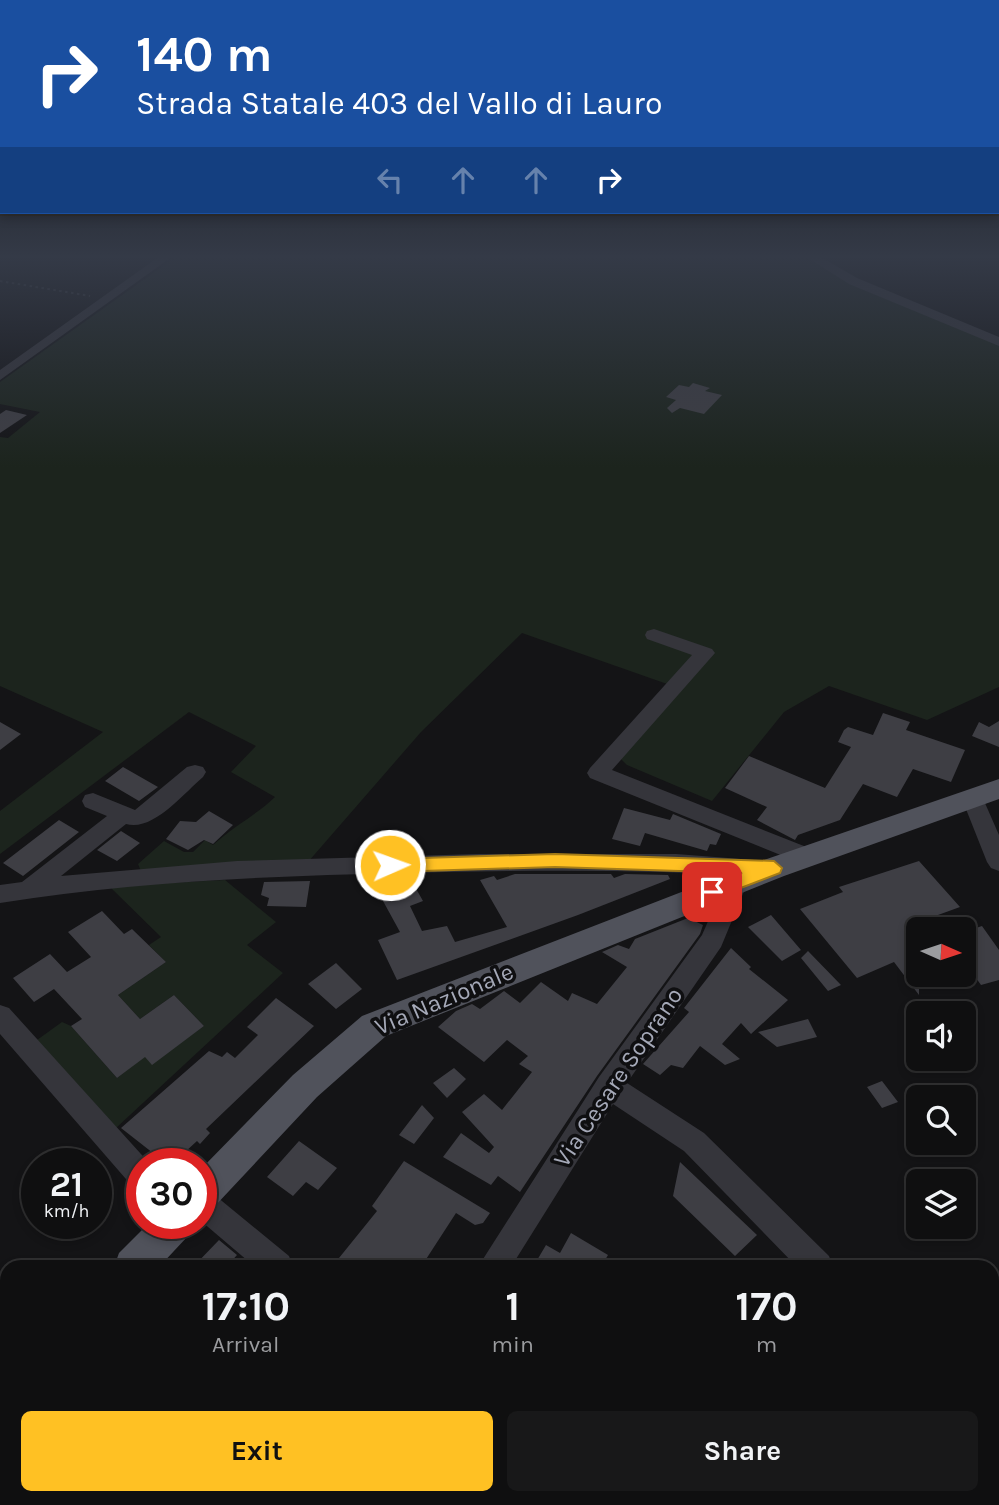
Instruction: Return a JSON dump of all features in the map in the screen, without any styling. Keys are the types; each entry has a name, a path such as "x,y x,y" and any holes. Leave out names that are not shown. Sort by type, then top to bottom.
{"main road":[{"path":"620,927 806,856 986,794"},
{"name":"Via Nazionale","path":"217,1178 305,1086 374,1026 620,927"},
{"path":"140,1260 160,1239"}],"street":[{"path":"0,376 69,326"},
{"path":"961,326 999,342"},
{"path":"654,635 705,653 598,773 806,856"},
{"path":"93,801 134,818 144,815 195,772"},
{"path":"986,794 999,862"},
{"path":"28,889 125,813"},
{"path":"0,894 131,876 542,861 774,868"},
{"name":"Via Cesare Soprano","path":"497,1260 609,1086 712,940 735,884"},
{"path":"2,1023 126,1159"},
{"path":"609,1086 694,1142 811,1260"},
{"path":"217,1216 270,1260"}],"shaded area":[{"path":"78,326 959,326 999,343 999,687 927,720 829,686 784,712 712,801 627,765 620,758 670,685 522,633 421,732 308,862 141,871 138,864 164,841 184,852 193,852 205,840 213,845 275,797 231,772 256,746 189,712 0,854 0,811 103,732 0,686 0,437 8,438 40,412 0,404 0,382"},
{"path":"225,880 276,922 247,945 283,973 116,1128 37,1040 62,1022 71,1026 117,1078 135,1064 140,1051 152,1064 204,1026 174,995 140,1019 118,995 166,962 149,945 161,937 109,886"}],"building":[{"path":"693,383 710,388 705,391 722,395 704,414 680,408 672,413 667,408 676,400 666,397 679,385 689,387"},
{"path":"6,410 27,415 0,433 0,414"},
{"path":"883,713 910,722 906,730 965,750 951,782 913,769 897,797 863,784 840,820 798,835 795,840 757,820 767,807 725,788 749,756 825,788 851,747 838,742 844,730 848,727 873,735"},
{"path":"999,721 999,747 972,736 979,722 989,727"},
{"path":"0,722 21,734 0,750"},
{"path":"123,767 158,787 139,801 105,781"},
{"path":"624,808 670,820 673,814 721,834 716,845 710,844 707,851 645,833 640,846 612,839"},
{"path":"209,811 233,825 213,844 204,840 188,850 166,839 180,821 196,822"},
{"path":"59,820 79,832 23,876 3,863"},
{"path":"121,831 140,843 117,861 97,850"},
{"path":"919,861 960,907 932,917 906,917 906,978 894,962 857,978 800,909 843,892 839,887"},
{"path":"515,874 611,874 614,878 625,874 668,875 670,879 397,980 378,940 400,932 377,890 410,878 423,901 410,906 422,931 447,926 455,942 507,927 480,880 494,876 497,880"},
{"path":"310,881 306,907 267,906 269,898 261,895 264,882"},
{"path":"102,911 124,934 132,929 166,962 118,995 140,1019 174,995 204,1026 152,1065 145,1057 117,1078 71,1026 82,1019 54,989 34,1002 13,978 50,954 67,972 91,957 68,932"},
{"path":"771,915 801,950 782,961 748,927"},
{"path":"688,918 703,925 700,934 597,1076 520,1192 498,1176 491,1185 443,1157 461,1133 489,1153 494,1147 462,1112 484,1094 502,1110 532,1072 519,1064 528,1056 507,1040 484,1062 438,1027 456,1011 472,1004 480,1009 504,991 520,1003 541,982 568,1001 572,993 597,1004 627,967 602,952 618,945 629,949 635,939"},
{"path":"982,926 999,950 999,980 981,985 976,978 976,928"},
{"path":"731,948 751,967 749,969 788,1000 751,1034 741,1023 722,1044 740,1059 725,1065 700,1046 683,1068 671,1065 660,1075 643,1064 689,1012 684,1008"},
{"path":"808,951 841,985 828,991 801,958"},
{"path":"336,963 362,989 336,1009 308,984"},
{"path":"276,998 314,1026 206,1129 210,1133 200,1144 197,1141 189,1148 147,1148 121,1128 209,1051 222,1057 227,1052 235,1058 258,1035 247,1027"},
{"path":"808,1019 817,1037 777,1047 758,1032"},
{"path":"454,1068 466,1079 447,1098 433,1083"},
{"path":"882,1081 898,1102 882,1108 867,1087"},
{"path":"422,1105 434,1118 414,1144 399,1135"},
{"path":"299,1141 337,1168 318,1190 306,1182 293,1196 267,1177"},
{"path":"404,1161 490,1213 483,1223 475,1225 456,1213 426,1260 342,1260 339,1258 377,1211 372,1206"},
{"path":"680,1162 757,1235 735,1256 673,1196"},
{"path":"571,1233 608,1255 605,1260 537,1260 546,1245 560,1253"},
{"path":"219,1240 237,1255 232,1260 200,1260"}],"route":[{"path":"390,865 555,860 725,864 774,868 712,892"}]}
